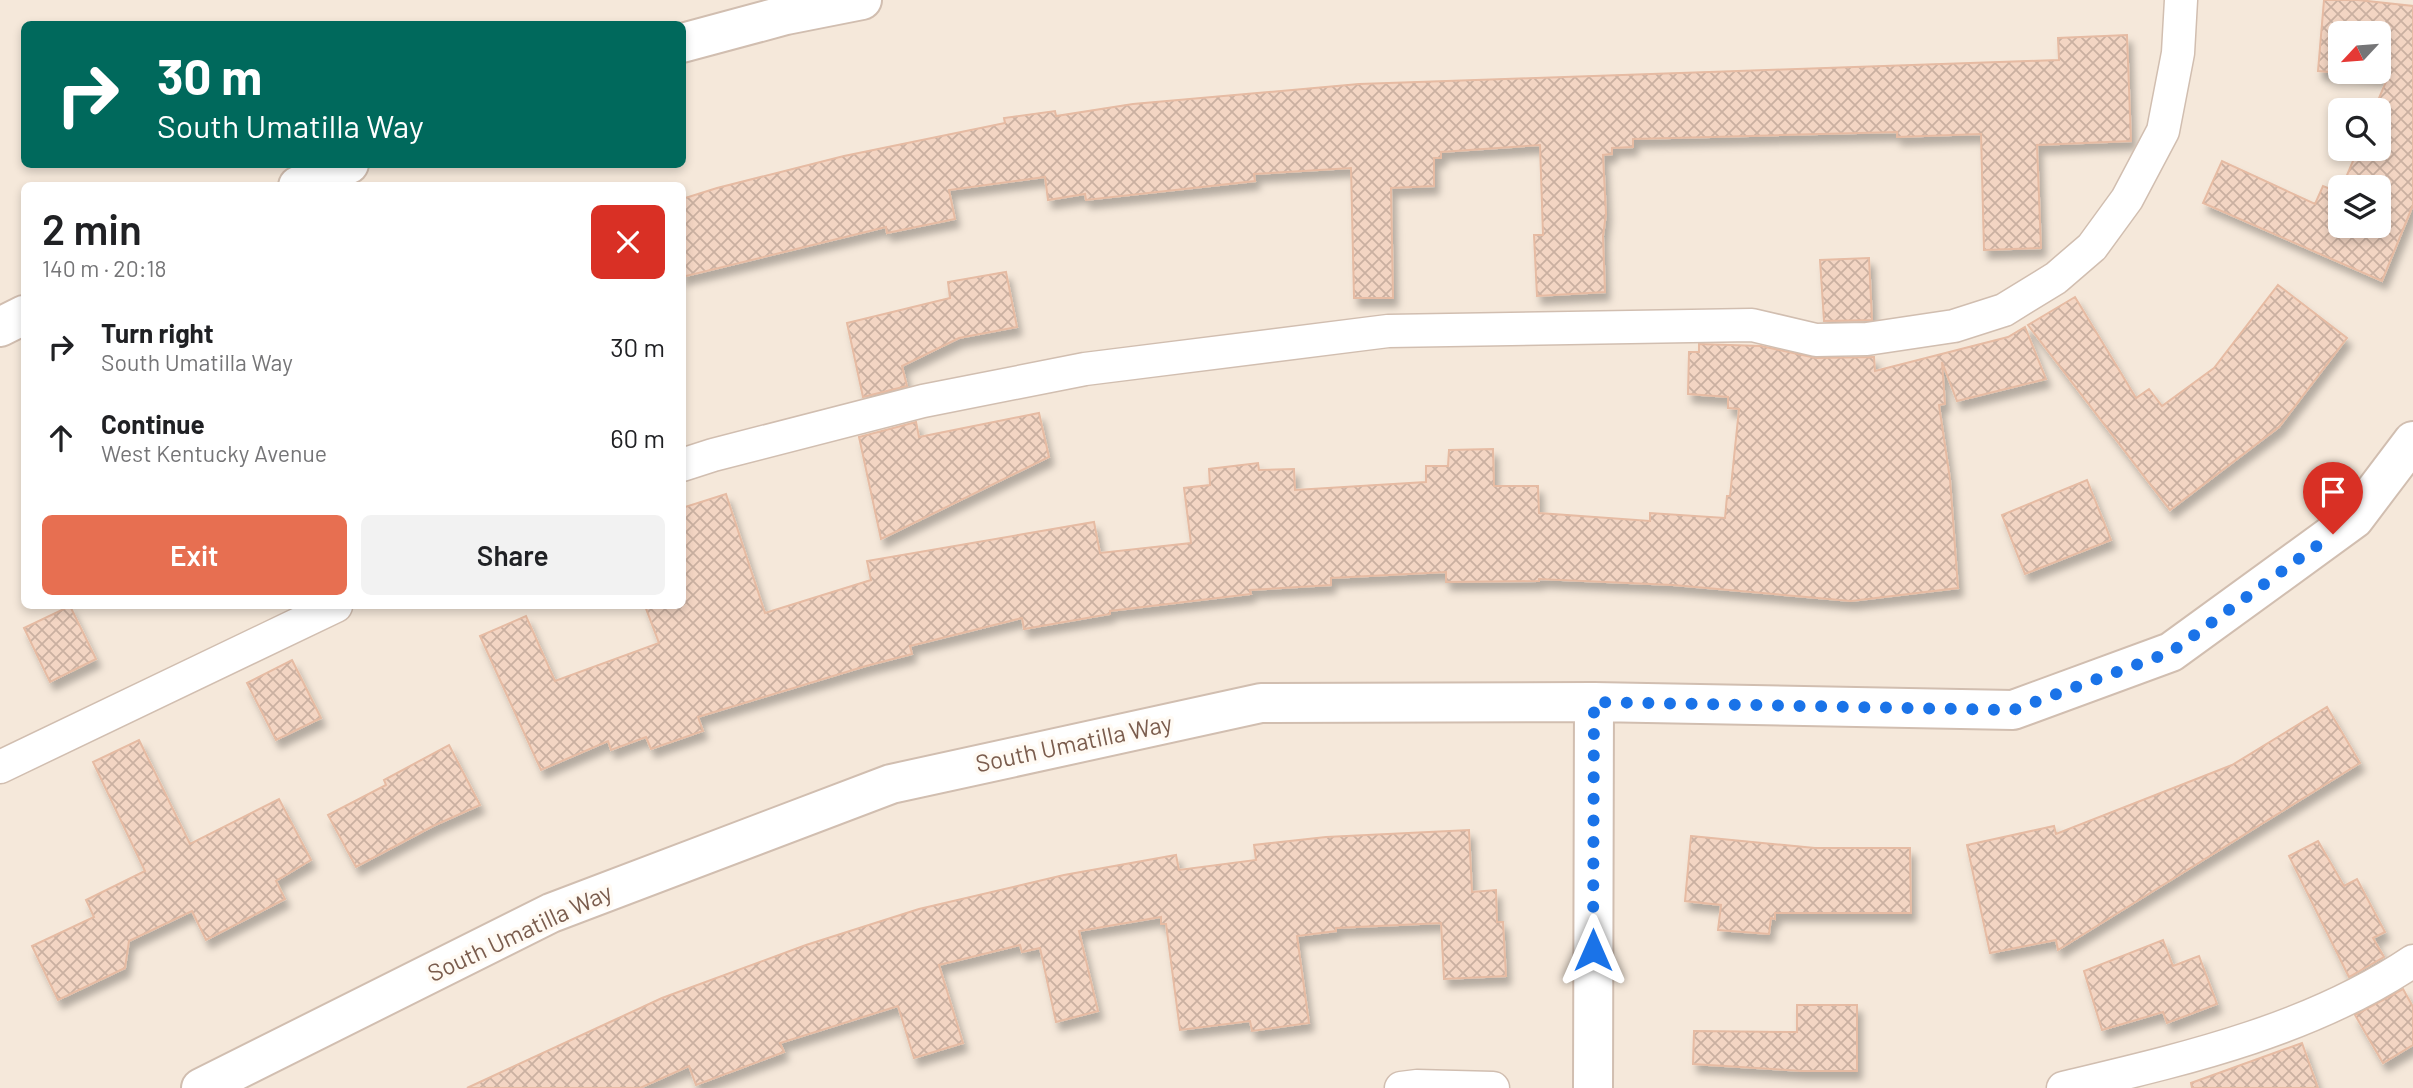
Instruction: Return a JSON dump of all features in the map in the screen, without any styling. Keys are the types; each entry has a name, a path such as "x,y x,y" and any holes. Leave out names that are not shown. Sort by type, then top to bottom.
{"street":[{"path":"686,42 786,15 862,0"},
{"path":"307,182 340,168"},
{"path":"0,327 21,316"},
{"name":"South Umatilla Way","path":"201,1088 551,913 891,784 1261,703 1594,702 2013,710 2171,652 2354,519 2413,442"},
{"path":"1592,1088 1594,702"}],"lane":[{"path":"686,465 713,455 923,401 1085,369 1388,331 1752,326 1816,340 1867,339 1954,326 2004,310 2056,278 2092,247 2127,199 2164,131 2178,53 2181,0"},
{"path":"0,767 331,609"},
{"path":"2063,1088 2177,1061 2291,1024 2378,985 2413,961"},
{"path":"1401,1088 1493,1088"}],"shaded area":[{"path":"0,0 2413,0 2413,1088 0,1088"}],"building":[{"path":"2324,0 2358,0 2413,6 2413,205 2382,281 2203,203 2222,161 2315,204 2323,186 2328,188 2328,238 2391,238 2391,175 2347,175 2353,161 2391,161 2391,98 2379,98 2385,84 2391,84 2391,21 2328,21 2328,72 2318,71"},
{"path":"2127,35 2131,141 2037,145 2041,248 1984,250 1981,134 1897,137 1897,132 1633,139 1633,147 1612,148 1612,154 1603,155 1606,214 1603,236 1605,292 1537,296 1534,235 1543,235 1540,145 1441,152 1441,158 1434,158 1434,186 1391,188 1393,298 1354,298 1351,168 1254,174 1255,181 1086,200 1085,194 1048,200 1045,177 949,190 955,219 887,233 886,227 686,276 686,198 844,156 1005,123 1004,118 1055,111 1056,116 1133,104 1359,84 2059,60 2058,38"},
{"path":"1869,258 1872,320 1824,321 1820,260"},
{"path":"1006,272 1017,327 959,338 902,366 907,386 863,397 847,323 950,298 948,282"},
{"path":"2278,285 2347,338 2279,427 2170,510 2028,325 2075,297 2136,398 2149,389 2162,406 2214,368"},
{"path":"2025,327 2046,379 1957,401 1942,362 1945,404 1939,405 1950,479 1958,588 1851,601 1673,585 1539,579 1446,582 1446,572 1331,578 1331,585 1250,590 1251,594 1110,611 1110,614 1024,629 1022,618 910,646 912,654 698,717 703,731 651,749 646,737 611,750 608,741 541,770 480,636 526,616 555,681 659,643 646,609 686,609 686,507 726,494 765,613 871,580 867,561 1094,522 1100,553 1191,543 1184,488 1210,485 1209,469 1258,463 1259,470 1294,469 1295,490 1426,482 1426,466 1448,466 1449,450 1493,449 1494,486 1538,486 1539,513 1650,521 1650,513 1725,518 1727,496 1730,496 1739,409 1728,408 1728,397 1688,394 1689,352 1699,352 1699,344 1761,346 1816,358 1874,357 1875,371 2008,337"},
{"path":"1039,413 1049,457 881,539 859,437 916,422 919,437"},
{"path":"2087,480 2111,540 2025,574 2002,515"},
{"path":"64,609 71,609 96,659 50,682 24,628"},
{"path":"292,660 321,718 276,740 247,683"},
{"path":"2327,707 2360,763 2058,950 2056,940 1990,953 1967,845 2054,826 2056,834 2232,765"},
{"path":"139,740 190,844 279,799 311,860 276,881 285,899 206,940 192,911 129,941 125,968 58,1000 32,946 94,917 86,900 145,871 93,762"},
{"path":"449,745 480,805 433,826 356,867 328,815 386,785 384,780"},
{"path":"1469,830 1472,892 1496,890 1497,922 1503,922 1506,976 1444,979 1441,923 1336,928 1336,931 1297,936 1309,1023 1252,1031 1250,1021 1180,1030 1166,924 1161,924 1161,917 1079,931 1098,1011 1056,1022 1040,948 1022,952 1020,945 939,965 963,1043 914,1058 898,1006 780,1043 784,1052 696,1085 689,1066 640,1088 467,1088 662,998 806,945 919,909 1064,875 1176,855 1179,870 1256,860 1254,845 1326,837"},
{"path":"1691,836 1815,848 1910,848 1911,913 1775,913 1775,919 1771,918 1769,934 1718,930 1721,905 1685,901"},
{"path":"2318,841 2344,886 2357,879 2385,932 2373,938 2384,957 2349,977 2289,856"},
{"path":"2163,940 2173,966 2199,956 2217,1004 2167,1023 2163,1012 2102,1030 2084,971"},
{"path":"2403,989 2413,1007 2413,1045 2383,1063 2355,1015"},
{"path":"1797,1005 1857,1005 1857,1071 1802,1071 1693,1064 1694,1031 1797,1032"},
{"path":"2302,1043 2318,1088 2192,1088 2191,1083"}],"route":[{"path":"1593,950 1594,702 2013,710 2171,652 2333,534"}]}
